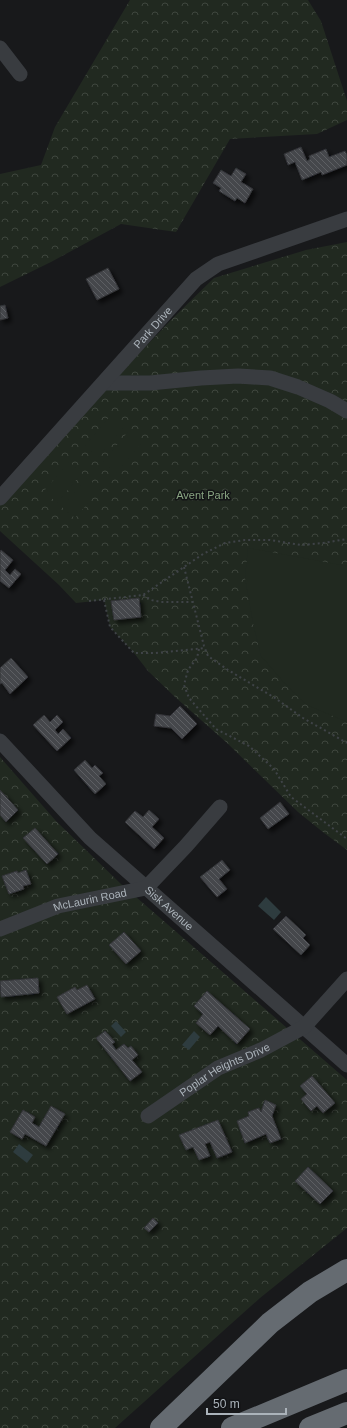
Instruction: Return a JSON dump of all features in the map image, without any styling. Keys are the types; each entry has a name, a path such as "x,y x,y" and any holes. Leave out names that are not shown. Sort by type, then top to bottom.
{"highway":[{"path":"161,1428 270,1323 310,1292 347,1270"},
{"path":"232,1428 347,1380"},
{"path":"310,1428 347,1412"}],"street":[{"path":"0,48 20,74"},
{"name":"Park Drive","path":"0,498 196,280 218,264 347,219"},
{"path":"104,383 150,383 238,376 270,378 298,387 330,401 347,411"},
{"name":"Sisk Avenue","path":"0,741 90,838 347,1065"},
{"path":"146,888 186,846 220,807"},
{"name":"McLaurin Road","path":"0,929 58,906 146,888"},
{"path":"304,1027 347,979"},
{"name":"Poplar Heights Drive","path":"148,1116 218,1068 261,1050 304,1027"}],"path":[{"path":"89,601 142,595 156,584 203,554 225,543 245,540 270,540 301,545 347,539"},
{"path":"184,567 208,656 228,670 275,698 303,718 347,743"},
{"path":"142,595 151,600 161,602 193,602"},
{"path":"104,600 110,626 134,653 155,653 205,648"},
{"path":"199,649 197,658 188,670 184,685 189,698 216,729 249,746 274,769 290,797 347,839"}],"green space":[{"path":"130,0 308,0 321,21 347,101 347,120 317,134 230,139 176,232 121,224 51,262 0,287 0,174 41,165 55,127"},
{"name":"Avent Park","path":"347,242 347,850 298,812 227,743 148,671 110,627 104,600 76,603 59,585 0,531 0,499 171,320 214,278 306,250"},
{"path":"110,416 123,428 98,457 85,446"},
{"path":"128,432 141,444 116,473 103,462"},
{"path":"69,462 82,473 57,503 44,491"},
{"path":"87,478 100,489 75,518 62,507"},
{"path":"248,548 347,566 347,722 307,705 288,687 261,656 253,623 245,578"},
{"path":"0,757 56,821 121,884 347,1080 347,1228 260,1298 115,1428 0,1428"}],"shaded area":[{"path":"266,897 281,912 274,920 258,906"},
{"path":"116,1021 126,1032 121,1037 111,1026"},
{"path":"194,1031 200,1037 189,1050 182,1045"},
{"path":"19,1144 33,1155 27,1163 13,1152"}],"building":[{"path":"301,147 307,161 310,159 309,156 326,149 329,157 345,151 347,155 347,165 322,175 321,172 302,180 295,162 288,165 284,154"},
{"path":"236,168 246,174 241,182 253,189 245,203 237,198 235,201 219,191 221,188 213,183 221,170 231,176"},
{"path":"108,268 119,289 97,300 86,279"},
{"path":"5,305 8,318 0,320 0,306"},
{"path":"1,550 13,560 5,570 10,575 15,569 21,574 9,588 0,581"},
{"path":"139,598 141,617 114,620 111,601"},
{"path":"11,658 28,677 10,694 2,683 0,684 0,668"},
{"path":"180,706 197,724 182,739 171,728 154,726 156,714 170,716"},
{"path":"44,715 50,722 57,715 63,722 55,730 58,734 63,729 71,738 57,751 33,725"},
{"path":"85,760 92,768 95,765 103,773 99,776 106,784 95,794 74,770"},
{"path":"0,790 18,810 6,822 0,815"},
{"path":"280,802 289,814 268,829 260,818"},
{"path":"149,810 159,819 152,827 164,838 154,849 125,822 135,811 143,817"},
{"path":"35,828 58,854 47,864 23,838"},
{"path":"222,860 230,870 219,879 227,889 217,897 200,877"},
{"path":"26,870 31,884 23,886 24,889 9,894 2,876 17,871 18,873"},
{"path":"286,916 306,935 303,938 310,945 301,955 273,929"},
{"path":"124,932 141,951 126,964 109,945"},
{"path":"38,978 39,993 1,997 0,981"},
{"path":"87,985 95,999 67,1014 57,997 75,987 77,990"},
{"path":"207,991 250,1029 237,1044 218,1026 210,1035 196,1023 203,1014 194,1006"},
{"path":"105,1031 115,1042 112,1044 116,1050 124,1044 128,1048 131,1046 138,1055 132,1060 142,1072 130,1081 96,1038"},
{"path":"312,1076 335,1103 323,1113 317,1106 311,1111 301,1099 307,1094 300,1086"},
{"path":"265,1100 276,1105 272,1116 281,1139 270,1143 266,1134 245,1143 237,1121 249,1116 248,1112 259,1108 261,1112"},
{"path":"51,1106 65,1114 46,1146 25,1134 22,1139 10,1132 23,1110 35,1117 32,1123 39,1127"},
{"path":"218,1120 232,1152 217,1158 210,1142 205,1144 210,1156 199,1160 193,1147 186,1150 179,1135"},
{"path":"308,1167 333,1191 320,1204 295,1181"},
{"path":"153,1218 158,1223 149,1232 144,1228"}]}
